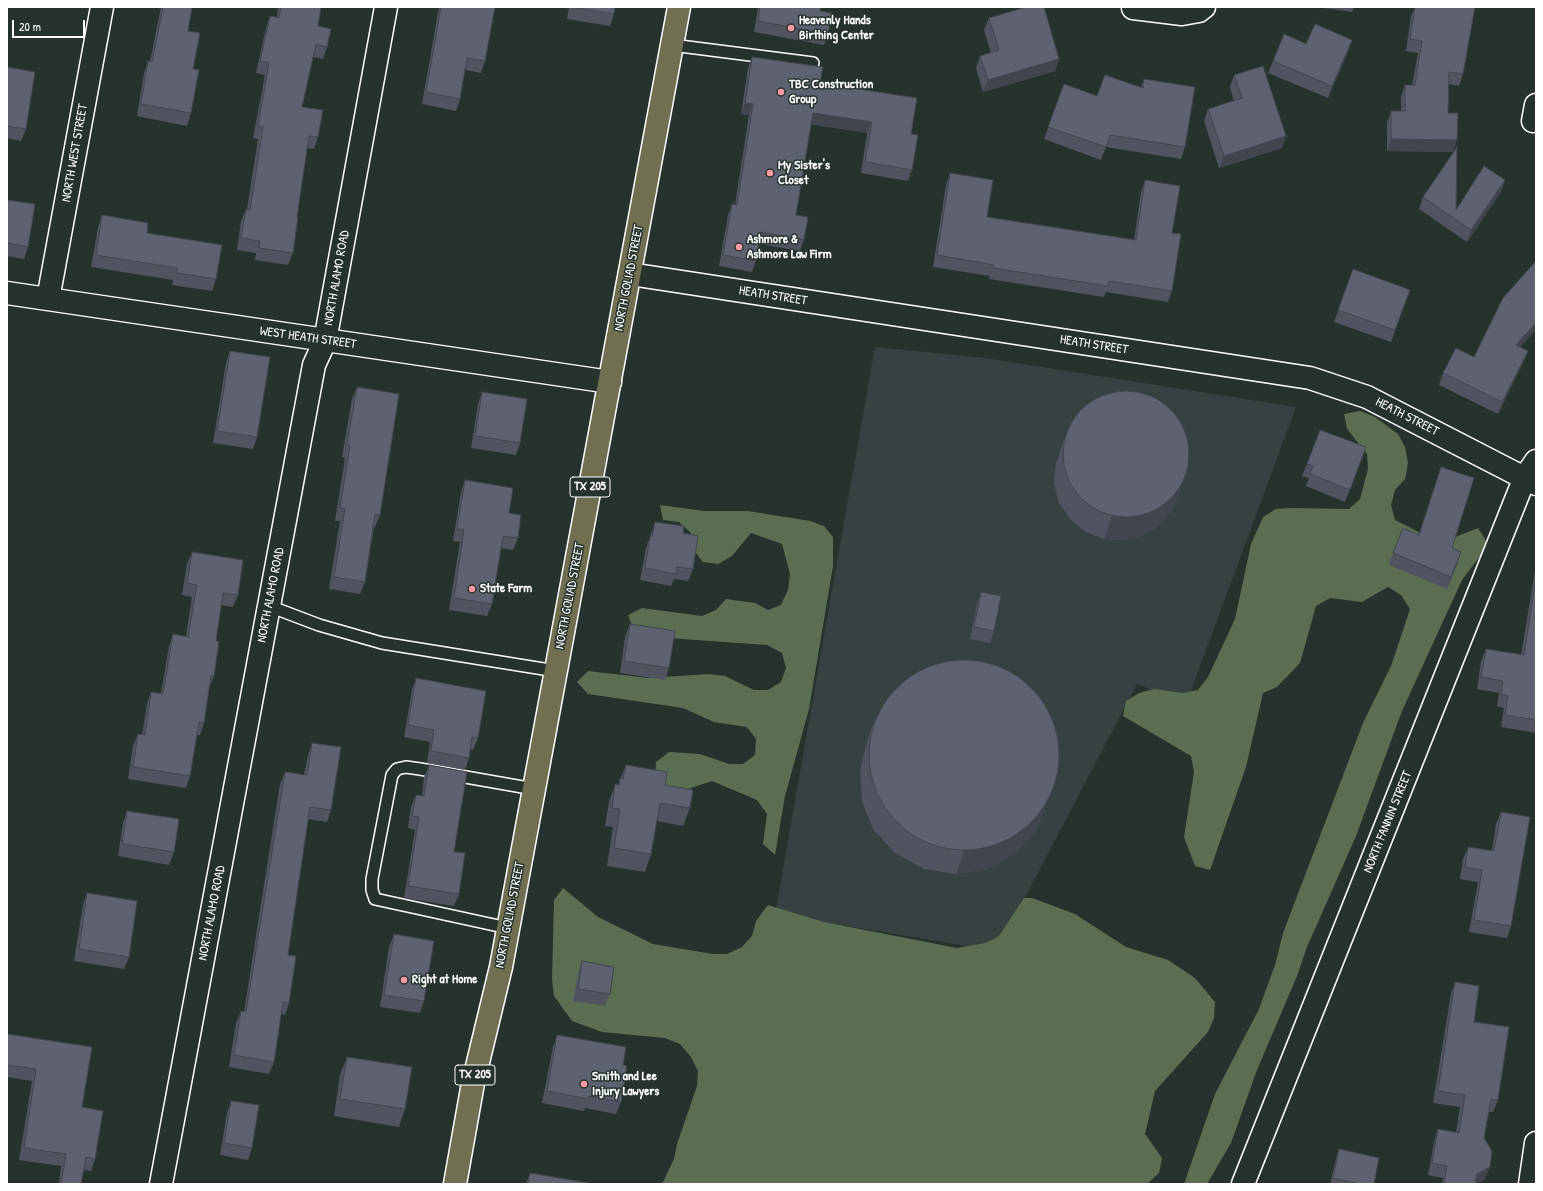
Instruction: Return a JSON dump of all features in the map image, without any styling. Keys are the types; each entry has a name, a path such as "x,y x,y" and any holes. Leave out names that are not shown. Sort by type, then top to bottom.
{"main road":[{"name":"NORTH GOLIAD STREET","path":"455,1184 473,1082 501,967 679,7"}],"street":[{"name":"NORTH WEST STREET","path":"48,299 102,7"},
{"name":"NORTH ALAMO ROAD","path":"161,1184 314,365 325,341 386,7"},
{"path":"1133,8 1182,14 1199,11 1204,7"},
{"name":"HEATH STREET","path":"630,274 1310,378 1367,397 1532,474"},
{"name":"WEST HEATH STREET","path":"7,293 610,382"},
{"name":"NORTH FANNIN STREET","path":"1243,1184 1532,474"},
{"path":"1530,1184 1536,1143"}],"lane":[{"path":"672,45 813,63"},
{"path":"269,606 319,625 382,643 556,671"},
{"path":"508,928 375,899 372,890 372,879 392,775 397,769 406,767 420,769 534,789"}],"shaded area":[{"path":"875,347 985,358 1296,407 1186,704 1137,684 997,951 775,914"}],"green space":[{"path":"1360,411 1375,417 1398,434 1405,447 1408,463 1405,479 1395,490 1391,505 1395,520 1435,540 1450,539 1478,528 1486,541 1481,555 1462,580 1402,711 1356,836 1307,947 1297,976 1257,1070 1231,1143 1207,1184 1184,1184 1215,1094 1259,1009 1275,965 1283,933 1363,723 1391,666 1410,609 1401,595 1388,587 1362,602 1330,598 1316,606 1300,663 1277,687 1263,693 1246,767 1210,870 1195,866 1184,837 1194,772 1191,756 1123,716 1126,701 1139,693 1154,689 1183,693 1198,690 1208,677 1235,619 1251,544 1263,517 1276,509 1349,509 1360,499 1368,469 1367,454 1347,429 1344,414"},
{"path":"660,505 704,511 748,511 810,521 824,526 833,537 833,566 809,709 785,796 775,855 763,844 767,814 757,800 712,781 682,791 666,788 655,777 656,762 669,752 700,754 729,764 743,764 755,755 756,739 747,727 714,722 683,708 588,694 577,682 588,671 648,678 709,674 725,676 754,690 768,690 781,682 786,668 782,653 767,645 668,638 634,630 628,615 642,608 702,616 716,610 726,599 755,603 768,610 781,605 788,590 790,574 782,544 751,533 732,556 718,564 703,562 693,549 691,533 679,522 663,520"},
{"path":"563,888 598,917 653,944 713,954 727,954 742,947 752,936 756,921 768,905 824,922 957,948 986,943 999,936 1024,898 1032,898 1075,914 1126,947 1168,960 1195,978 1215,1002 1214,1018 1208,1032 1155,1091 1145,1134 1162,1158 1159,1173 1147,1184 662,1184 674,1159 677,1144 697,1086 698,1071 691,1057 680,1044 665,1038 602,1032 572,1021 554,996 552,979 554,900"}],"building":[{"path":"163,7 192,7 188,31 200,33 193,69 199,70 191,113 141,104 148,61 152,62"},
{"path":"281,7 321,7 318,26 331,29 327,47 316,44 302,107 323,110 318,137 309,136 293,253 259,248 260,241 241,238 246,209 250,210 263,127 258,126 269,63 260,61 270,16 279,18"},
{"path":"441,7 495,7 485,61 467,58 460,99 426,92"},
{"path":"571,7 615,7 614,14"},
{"path":"760,7 821,7 820,11 832,13 828,34 758,21"},
{"path":"1026,7 1044,7 1059,59 988,80 980,56 999,50 989,18"},
{"path":"1415,7 1475,7 1463,74 1449,72 1448,113 1458,113 1457,140 1391,139 1391,111 1405,111 1405,85 1415,85 1422,41 1410,39"},
{"path":"1315,24 1352,40 1332,86 1273,61 1284,34 1306,44"},
{"path":"752,57 823,67 820,83 917,98 911,134 918,135 912,170 865,162 872,122 813,113 796,215 808,217 804,240 761,232 756,261 723,255 732,204 737,205 753,104 745,103"},
{"path":"1263,66 1286,136 1224,156 1208,109 1242,98 1234,75"},
{"path":"7,67 35,72 26,129 7,126"},
{"path":"1105,75 1143,88 1144,79 1195,87 1185,147 1110,135 1106,147 1048,127 1064,84 1097,96"},
{"path":"1457,147 1456,210 1484,166 1505,180 1471,230 1423,197"},
{"path":"950,173 993,180 987,217 1136,240 1145,180 1180,186 1172,233 1181,234 1172,291 1109,281 1108,286 993,268 994,265 937,255"},
{"path":"7,200 35,204 28,247 7,243"},
{"path":"102,215 148,223 147,233 222,245 216,279 177,273 177,268 96,255"},
{"path":"1535,262 1536,323 1516,345 1528,351 1502,402 1443,373 1456,348 1474,357 1503,298"},
{"path":"1353,269 1410,290 1395,330 1338,310"},
{"path":"230,351 270,357 257,437 217,431"},
{"path":"357,387 399,394 380,515 375,514 365,582 334,577 345,509 340,508 350,446 347,445"},
{"path":"1126,391 1138,392 1150,396 1166,405 1175,414 1184,430 1188,442 1188,466 1184,478 1175,494 1166,503 1150,512 1138,516 1126,517 1114,516 1102,512 1086,503 1077,494 1068,478 1064,466 1063,454 1064,442 1068,430 1077,414 1086,405 1102,396 1114,392"},
{"path":"482,392 527,399 520,443 475,436"},
{"path":"1320,430 1366,447 1350,490 1310,474 1313,466 1307,464"},
{"path":"1441,467 1474,478 1452,548 1461,552 1451,577 1393,553 1403,528 1419,535"},
{"path":"465,480 513,488 509,513 521,515 518,538 503,536 492,604 454,598 464,530 457,529"},
{"path":"655,522 684,526 683,533 698,536 693,569 677,567 676,574 645,568 650,536 652,537"},
{"path":"192,552 243,560 238,595 223,593 216,641 219,642 214,676 211,676 204,723 199,722 190,776 133,767 138,734 145,735 151,692 163,694 173,634 188,637 197,585 187,583"},
{"path":"1536,578 1536,720 1505,715 1508,696 1501,694 1503,681 1481,677 1486,649 1524,655"},
{"path":"981,592 1001,596 994,631 974,627"},
{"path":"630,624 675,631 669,668 624,661"},
{"path":"964,660 983,662 1000,667 1017,676 1031,688 1043,702 1052,719 1057,736 1059,755 1057,774 1052,791 1043,808 1031,822 1017,834 1000,843 983,848 964,850 945,848 928,843 911,834 897,822 885,808 876,791 871,774 869,755 871,736 876,719 885,702 897,688 911,676 928,667 945,662"},
{"path":"416,678 486,691 478,738 472,737 469,758 431,751 434,730 408,725"},
{"path":"312,743 341,747 331,810 310,807 288,955 296,956 289,1003 283,1002 274,1062 234,1055 241,1011 246,1012 285,772 307,775"},
{"path":"429,765 467,772 454,852 465,853 459,894 408,886 419,817 412,816 416,795 424,796"},
{"path":"626,765 667,772 665,785 693,790 690,808 660,803 651,854 614,848 620,809 612,808 615,784 619,785 620,778 623,779"},
{"path":"127,811 179,819 174,852 122,844"},
{"path":"1501,812 1530,817 1511,926 1474,920 1482,870 1465,867 1468,847 1494,851"},
{"path":"87,893 137,901 129,957 79,949"},
{"name":"Right at Home","path":"394,934 434,941 424,1001 384,995"},
{"path":"582,961 614,967 610,994 578,989"},
{"path":"1455,982 1479,986 1474,1022 1509,1027 1498,1100 1491,1099 1484,1138 1492,1151 1490,1167 1477,1174 1475,1184 1444,1184 1447,1166 1432,1163 1438,1129 1459,1133 1465,1095 1438,1091"},
{"path":"7,1034 92,1047 82,1107 103,1111 95,1159 86,1157 81,1184 61,1184 66,1154 24,1148 36,1069 7,1065"},
{"name":"Smith and Lee Injury Lawyers","path":"557,1035 626,1047 623,1065 627,1066 621,1102 589,1096 588,1099 547,1091"},
{"path":"347,1057 412,1067 405,1109 340,1099"},
{"path":"231,1101 259,1105 252,1148 224,1143"},
{"path":"1339,1149 1379,1158 1374,1184 1360,1184 1333,1178"},
{"path":"530,1173 589,1183 589,1184 528,1184"}],"place":[{"name":"Heavenly Hands Birthing Center","path":"791,28"},
{"name":"TBC Construction Group","path":"781,92"},
{"name":"My Sister's Closet","path":"770,173"},
{"name":"Ashmore & Ashmore Law Firm","path":"739,247"},
{"name":"State Farm","path":"472,589"},
{"name":"Right at Home","path":"404,980"},
{"name":"Smith and Lee Injury Lawyers","path":"584,1084"}]}
